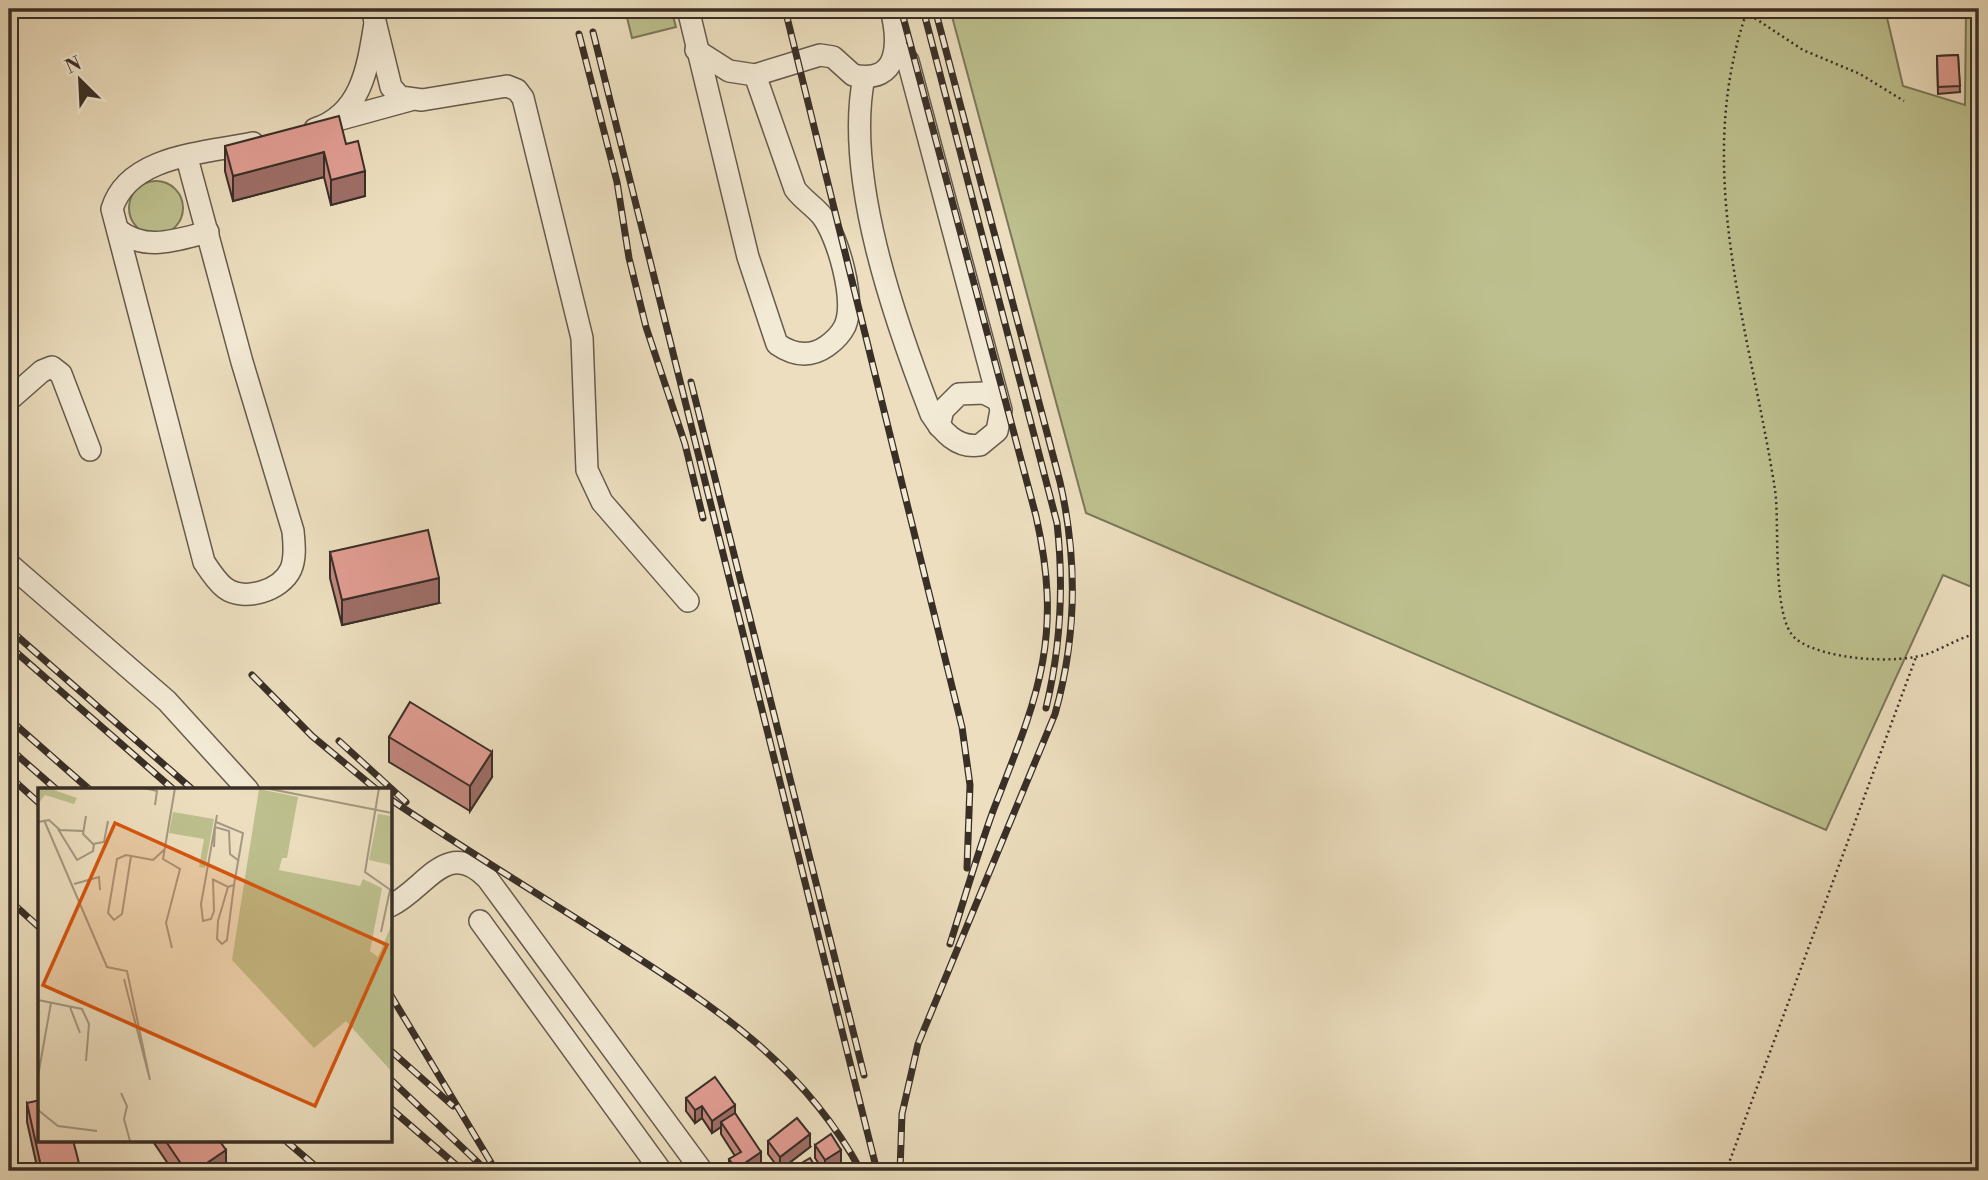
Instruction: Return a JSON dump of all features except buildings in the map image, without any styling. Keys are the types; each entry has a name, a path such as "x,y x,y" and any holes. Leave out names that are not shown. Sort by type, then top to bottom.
{"lane":[{"path":"688,9 748,257 777,344 788,352 806,355 821,350 836,340 845,325 848,310 842,264 835,240 821,214 805,203 795,189 755,75"},
{"path":"696,50 729,71 755,75 820,55 833,57 853,75 864,77 886,69 894,60 896,48 891,9"},
{"path":"373,16 391,87 400,97 410,100"},
{"path":"335,120 348,109 360,90 369,63 373,16"},
{"path":"864,77 860,99 865,188 893,315 931,414 939,426 958,443 980,445 997,431 1001,422 998,400 908,61 896,48"},
{"path":"298,134 335,120 410,100 507,86 517,90 523,98 582,338 587,470 603,502 688,601"},
{"path":"187,158 293,531 295,551 290,570 279,583 260,592 242,594 226,589 204,562 112,209 125,185 136,174 156,165 187,158 274,139"},
{"path":"118,230 131,240 148,244 208,232"},
{"path":"9,400 42,371 52,368 61,374 90,450"},
{"path":"939,426 943,410 959,394 984,393 998,400"},
{"path":"9,564 167,702 246,788"},
{"path":"392,904 441,867 457,861 474,864 702,1171"},
{"path":"480,921 661,1171"}],"path":[{"path":"1741,9 1803,50 1860,74 1904,100"},
{"path":"1745,14 1729,70 1724,110 1726,197 1732,272 1776,492 1784,619 1795,638 1819,650 1861,658 1916,657 1979,633"},
{"path":"1726,1171 1916,657"}],"green space":[{"path":"625,9 671,9 676,27 632,38"},
{"path":"950,9 1885,9 1903,86 1965,105 1966,9 1979,9 1979,590 1943,575 1826,830 1086,513"},
{"path":"156,181 175,189 183,208 175,227 156,235 137,227 129,208 137,189"}],"railway":[{"path":"785,9 962,727 970,785 967,868"},
{"path":"901,9 1036,516 1044,560 1047,599 1042,668 1033,701 987,828 950,944"},
{"path":"923,9 1057,523 1060,616 1046,708"},
{"path":"900,1171 902,1114 918,1044 1055,714 1068,656 1072,598 1070,541 1060,482 935,9"},
{"path":"593,32 877,1171"},
{"path":"579,34 617,182 629,258 646,327 685,444 703,518"},
{"path":"691,382 864,1075"},
{"path":"9,629 191,788"},
{"path":"9,646 172,788"},
{"path":"252,675 312,736 375,788"},
{"path":"9,719 88,788"},
{"path":"339,741 391,788"},
{"path":"9,748 55,788"},
{"path":"9,776 38,802"},
{"path":"392,789 406,802"},
{"path":"392,800 648,964 752,1039 783,1067 811,1098 837,1132 861,1171"},
{"path":"9,900 38,926"},
{"path":"392,997 496,1171"},
{"path":"392,1052 453,1106"},
{"path":"392,1081 487,1171"},
{"path":"392,1110 463,1171"},
{"path":"287,1142 321,1171"}]}
